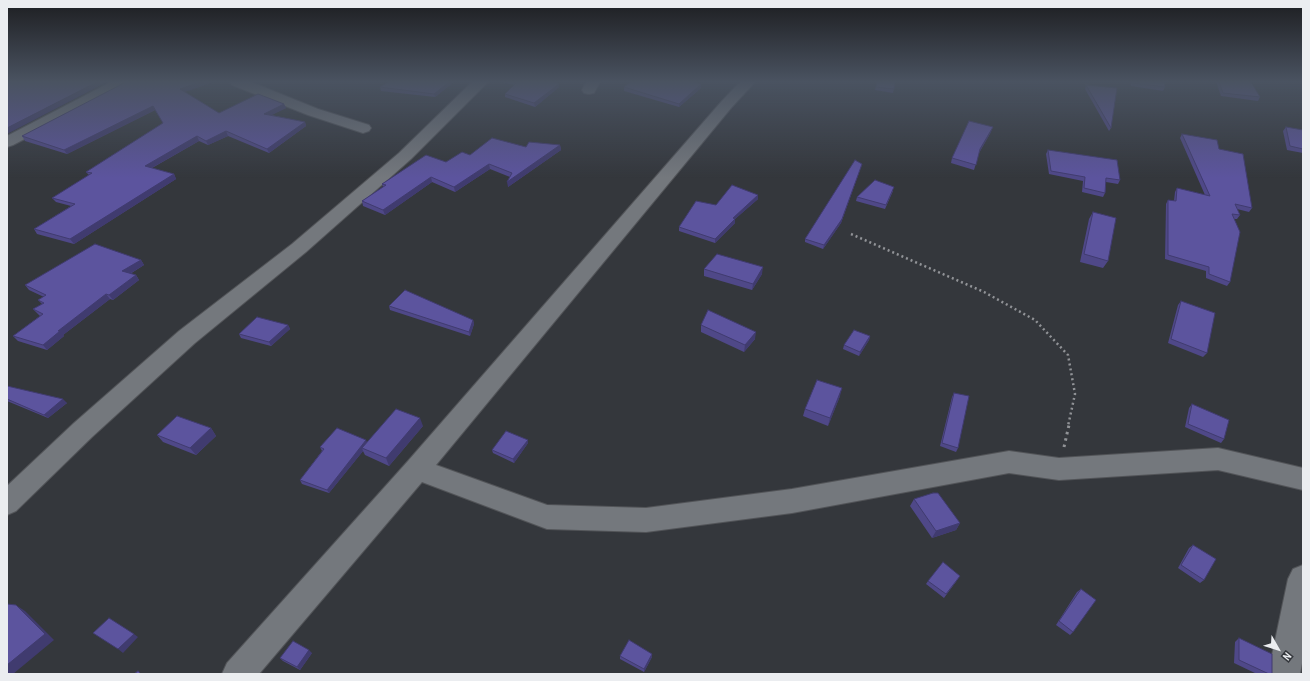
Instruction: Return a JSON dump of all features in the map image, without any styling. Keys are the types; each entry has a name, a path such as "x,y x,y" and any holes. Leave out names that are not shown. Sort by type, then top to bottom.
{"street":[{"path":"7,142 62,114"},
{"path":"319,114 363,128"},
{"path":"7,503 83,430 175,347 299,248 405,156 448,114"},
{"path":"238,674 417,469 719,114"},
{"path":"417,469 547,518 646,520 792,502 1009,462 1059,469 1218,459 1303,479"},
{"path":"1284,674 1303,579"}],"path":[{"path":"850,234 984,292 1035,320 1068,355 1074,394 1059,469"}],"building":[{"path":"7,114 35,114 7,128"},
{"path":"65,114 137,114 64,150 22,136"},
{"path":"158,114 264,114 305,122 267,149 226,131 206,141 197,136 145,166 174,174 70,239 34,229 75,204 52,198 92,173 86,172 163,123"},
{"path":"1103,114 1113,114 1111,128"},
{"path":"969,121 993,127 980,149 976,165 952,158"},
{"path":"1286,127 1303,130 1303,149 1290,146"},
{"path":"1182,134 1217,140 1219,149 1243,154 1252,208 1235,204 1240,215 1232,214 1240,232 1230,282 1209,274 1209,267 1168,255 1168,200 1176,201 1177,188 1210,196"},
{"path":"492,138 526,147 529,142 560,145 507,182 512,173 489,164 454,187 431,177 383,210 362,201 386,185 382,184 426,155 446,162 462,152 470,155"},
{"path":"1048,150 1117,160 1120,180 1106,178 1105,193 1084,188 1085,177 1051,171"},
{"path":"855,160 862,164 842,219 824,245 805,239"},
{"path":"875,180 894,187 886,205 857,197"},
{"path":"732,185 758,195 733,218 735,219 715,239 679,227 696,201 716,205"},
{"path":"1093,212 1116,218 1108,261 1084,254"},
{"path":"95,244 141,260 122,271 136,275 109,295 106,294 58,331 60,331 43,345 13,336 43,314 33,309 44,303 38,300 46,295 25,285"},
{"path":"717,254 763,267 753,284 704,269"},
{"path":"405,290 473,320 469,332 389,306"},
{"path":"1181,301 1215,313 1207,353 1171,339"},
{"path":"708,310 756,332 745,345 701,325"},
{"path":"257,317 288,325 269,342 239,334"},
{"path":"854,330 870,336 860,352 844,345"},
{"path":"817,380 842,388 830,418 805,409"},
{"path":"7,386 63,399 44,415 7,399"},
{"path":"954,393 969,396 958,448 942,443"},
{"path":"1192,404 1229,420 1224,439 1188,424"},
{"path":"396,409 420,418 386,458 362,448"},
{"path":"177,416 211,428 190,448 157,435"},
{"path":"337,428 366,440 327,490 300,480 324,449 320,447"},
{"path":"506,431 528,440 513,459 492,450"},
{"path":"933,493 938,493 960,523 936,531 914,499"},
{"path":"1193,545 1216,559 1204,580 1181,565"},
{"path":"943,562 960,576 946,594 928,581"},
{"path":"1081,589 1096,600 1073,632 1059,621"},
{"path":"7,604 16,605 45,634 7,665"},
{"path":"109,618 134,634 118,649 93,633"},
{"path":"1239,638 1272,654 1272,674 1239,660"},
{"path":"629,640 652,654 644,669 620,656"},
{"path":"293,641 309,650 297,667 280,658"},
{"path":"138,671 141,674 134,674"}]}
